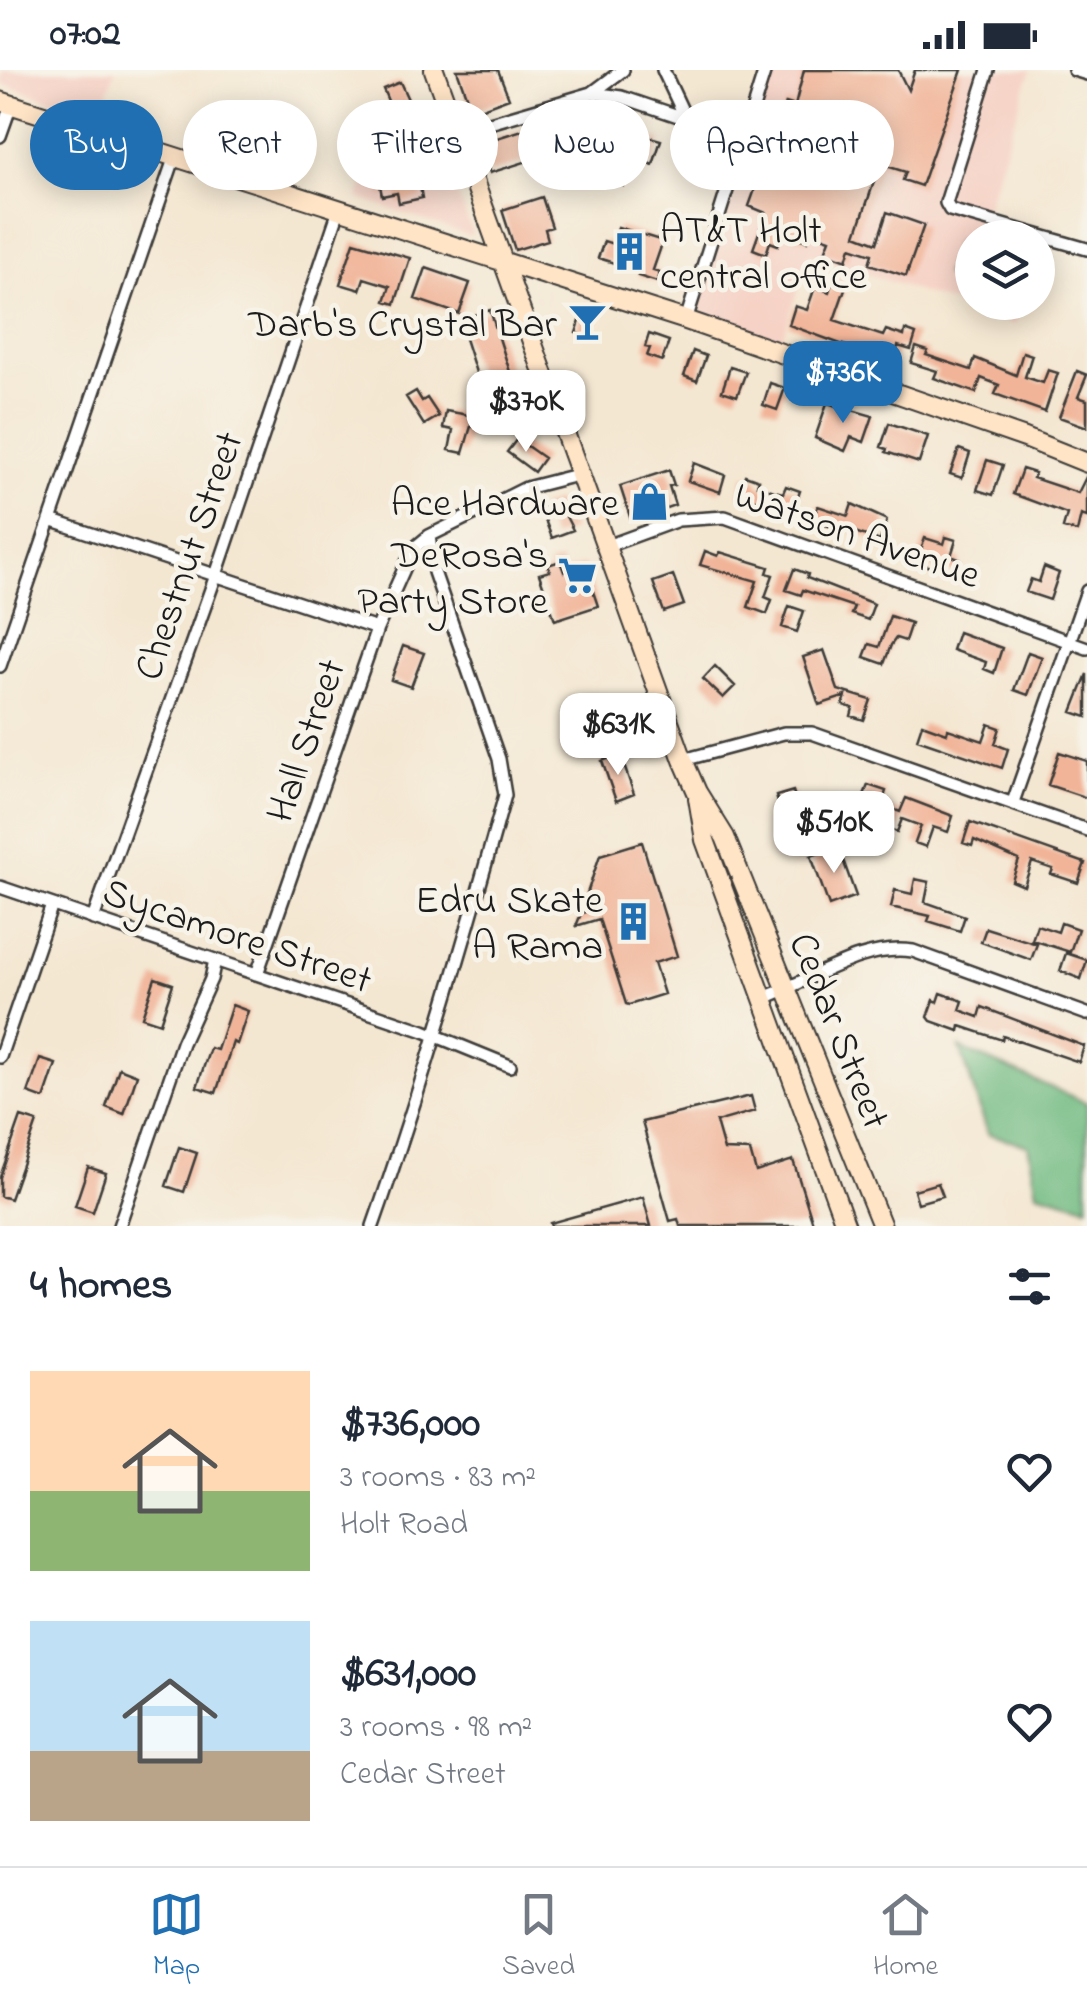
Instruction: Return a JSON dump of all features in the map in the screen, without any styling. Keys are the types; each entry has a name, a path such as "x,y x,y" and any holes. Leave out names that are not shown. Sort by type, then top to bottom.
{"main road":[{"path":"434,70 444,100"},
{"path":"5,103 686,320 1087,463"},
{"path":"477,190 697,792"},
{"name":"Cedar Street","path":"697,792 725,837 882,1226"},
{"name":"Cedar Street","path":"697,792 705,840 846,1226"},
{"path":"804,1108 817,1104 827,1107 851,1146"}],"street":[{"path":"498,121 592,93 623,70"},
{"path":"663,70 677,100"},
{"path":"755,100 765,70"},
{"path":"988,70 946,203 950,210 1087,249"},
{"path":"1074,70 1087,74"},
{"path":"592,93 622,97 670,114"},
{"path":"0,136 5,103"},
{"path":"0,666 175,156"},
{"path":"686,320 727,190"},
{"name":"Chestnut Street","path":"93,920 215,578 339,210"},
{"path":"373,1226 424,1082 434,1035 505,795 499,758 434,572 430,536 526,488 581,474"},
{"name":"Watson Avenue","path":"606,546 678,520 725,517 1087,648"},
{"path":"50,520 215,578 378,629"},
{"name":"Hall Street","path":"257,974 378,629 408,560 430,536"},
{"path":"1013,802 1087,591"},
{"path":"683,760 800,731 1087,830"},
{"name":"Sycamore Street","path":"0,887 434,1035 510,1066"},
{"path":"0,1056 52,905"},
{"path":"764,998 875,951 896,948 914,950 1087,1014"},
{"path":"119,1226 182,1042 211,980 215,960"}],"shaded area":[{"path":"4,70 115,70 105,100 52,100 0,83"},
{"path":"771,70 1031,70 982,220 955,220 955,304 810,254 781,341 697,310 734,190 894,190 894,100 762,100"},
{"path":"362,190 455,190 472,232 470,236 359,198"}],"green space":[{"path":"955,246 955,278 945,274"},
{"path":"960,1048 1087,1103 1087,1206 1037,1192 1028,1145 988,1134"}],"building":[{"path":"457,70 498,70 509,98 498,102 468,100"},
{"path":"804,70 898,70 908,90 915,70 962,70 921,186 903,180 906,172 894,168 894,100 796,100"},
{"path":"400,82 408,100 388,100 383,89"},
{"path":"518,131 518,164 498,170 498,138"},
{"path":"650,137 661,140 653,165 650,164"},
{"path":"381,190 421,190 422,198 399,203 397,193 382,196"},
{"path":"755,190 871,190 856,235 877,243 887,212 924,225 906,276 869,264 872,254 851,247 847,260 825,252 830,239 810,232 807,241 782,232 778,245 770,242 766,254 753,249 766,213 749,206"},
{"path":"542,197 552,227 545,229 548,240 515,250 502,210"},
{"name":"AT&T Holt central office","path":"618,227 663,241 653,270 660,272 657,282 638,276 640,271 598,258 604,241 613,244"},
{"path":"354,242 410,258 395,304 385,301 390,286 364,278 360,290 340,284"},
{"path":"426,268 470,283 459,314 415,299"},
{"path":"833,279 847,283 834,320 883,336 886,330 904,336 905,330 916,334 911,350 898,346 892,363 789,325 795,306 807,310 815,287 829,292"},
{"path":"584,309 596,313 588,337 576,333"},
{"path":"490,310 511,375 480,385 459,320"},
{"path":"649,334 669,341 662,361 647,356"},
{"path":"916,347 928,351 926,355 971,370 975,358 1016,375 1023,352 1032,355 1025,377 1043,383 1048,370 1058,373 1045,412 995,394 999,385 981,378 976,393 934,378 937,371 911,363"},
{"path":"693,351 706,356 697,381 684,376"},
{"path":"730,367 746,372 737,396 722,391"},
{"path":"1077,371 1087,375 1078,397 1087,400 1087,427 1059,417"},
{"path":"770,383 785,388 777,410 763,405"},
{"path":"416,391 422,401 427,398 439,416 424,425 406,397"},
{"path":"827,403 873,416 864,442 851,437 845,451 815,438"},
{"path":"446,411 474,416 463,453 449,450 453,430 443,428"},
{"path":"889,423 928,436 919,463 881,447"},
{"path":"517,439 544,458 534,472 507,452"},
{"path":"959,449 970,453 962,478 950,474"},
{"path":"987,460 1003,465 993,495 977,490"},
{"path":"694,463 725,475 720,492 688,481"},
{"path":"1022,469 1035,473 1033,478 1078,493 1087,475 1087,517 1081,515 1077,532 1063,528 1067,514 1013,494"},
{"path":"669,470 675,505 631,520 620,486"},
{"path":"745,475 774,491 783,493 786,486 800,491 793,512 739,495"},
{"path":"558,501 573,530 552,538 540,507"},
{"path":"852,504 887,520 880,541 833,524 832,527 812,521 818,506 848,516"},
{"path":"946,537 956,540 951,556 961,560 956,573 916,563 925,538 944,544"},
{"path":"705,551 769,567 767,573 773,575 765,597 772,600 767,614 748,607 757,581 700,565"},
{"path":"560,561 564,572 584,565 598,606 555,620 539,574 550,571 548,565"},
{"path":"1044,567 1059,573 1050,600 1026,592 1031,579 1039,582"},
{"path":"794,569 808,574 807,578 874,604 868,620 851,614 854,607 803,590 801,595 786,590"},
{"path":"673,575 684,605 664,612 653,582"},
{"path":"789,606 804,611 797,632 782,627"},
{"path":"890,616 911,623 905,641 896,638 884,664 864,657 869,644 879,647"},
{"path":"958,632 1002,648 994,673 984,669 986,662 952,650"},
{"path":"403,646 424,653 411,687 391,680"},
{"path":"824,650 838,690 871,700 864,720 851,716 853,708 843,705 846,696 819,705 803,657"},
{"path":"1028,652 1042,657 1028,695 1014,690"},
{"path":"715,666 735,686 723,698 703,679"},
{"path":"1087,674 1087,717 1072,712"},
{"path":"922,724 983,741 989,724 1000,728 995,744 1008,749 1002,768 917,739"},
{"path":"1059,752 1087,761 1087,798 1048,785"},
{"path":"620,754 634,794 616,801 602,761"},
{"path":"868,785 886,791 881,807 862,800"},
{"path":"793,791 801,816 784,822 776,796"},
{"path":"906,798 953,816 948,832 933,827 926,847 915,843 921,826 902,819 897,832 883,827 890,808 900,812"},
{"path":"970,822 1085,863 1078,883 1051,874 1053,869 1032,862 1024,886 1012,881 1019,860 974,840 972,846 963,843"},
{"name":"Edru Skate A Rama","path":"642,842 677,956 654,963 664,994 629,1005 599,919 576,926 585,912 583,905 600,855"},
{"path":"838,846 856,896 829,906 811,856"},
{"path":"915,879 929,882 925,902 965,916 960,931 928,921 930,916 891,907 895,890 912,894"},
{"path":"1061,923 1078,929 1070,952 1032,940 1037,925 1058,932"},
{"path":"986,928 1037,944 1031,960 981,942"},
{"path":"1066,953 1087,960 1081,979 1060,971"},
{"path":"155,978 173,984 160,1023 142,1017"},
{"path":"941,993 963,1001 960,1010 979,1017 982,1007 1084,1046 1079,1062 1003,1036 1002,1040 931,1021 928,1017 934,1000 938,1002"},
{"path":"232,1005 248,1011 216,1093 197,1087 210,1048 217,1050"},
{"path":"40,1059 56,1064 44,1099 28,1093"},
{"path":"119,1068 137,1075 124,1114 106,1107"},
{"path":"751,1096 755,1111 716,1122 724,1150 750,1151 756,1172 793,1160 814,1226 680,1226 678,1219 670,1221 642,1122"},
{"path":"21,1117 37,1122 10,1199 0,1196 0,1177"},
{"path":"179,1147 197,1153 184,1192 166,1186"},
{"path":"88,1167 106,1173 93,1212 75,1206"},
{"path":"938,1183 943,1196 918,1203 914,1190"},
{"path":"643,1197 651,1226 550,1223"}],"place":[{"name":"AT&T Holt central office","path":"630,251"},
{"name":"Darb's Crystal Bar","path":"587,322"},
{"name":"Ace Hardware","path":"649,501"},
{"name":"DeRosa's Party Store","path":"578,576"},
{"name":"Edru Skate A Rama","path":"633,921"}]}
